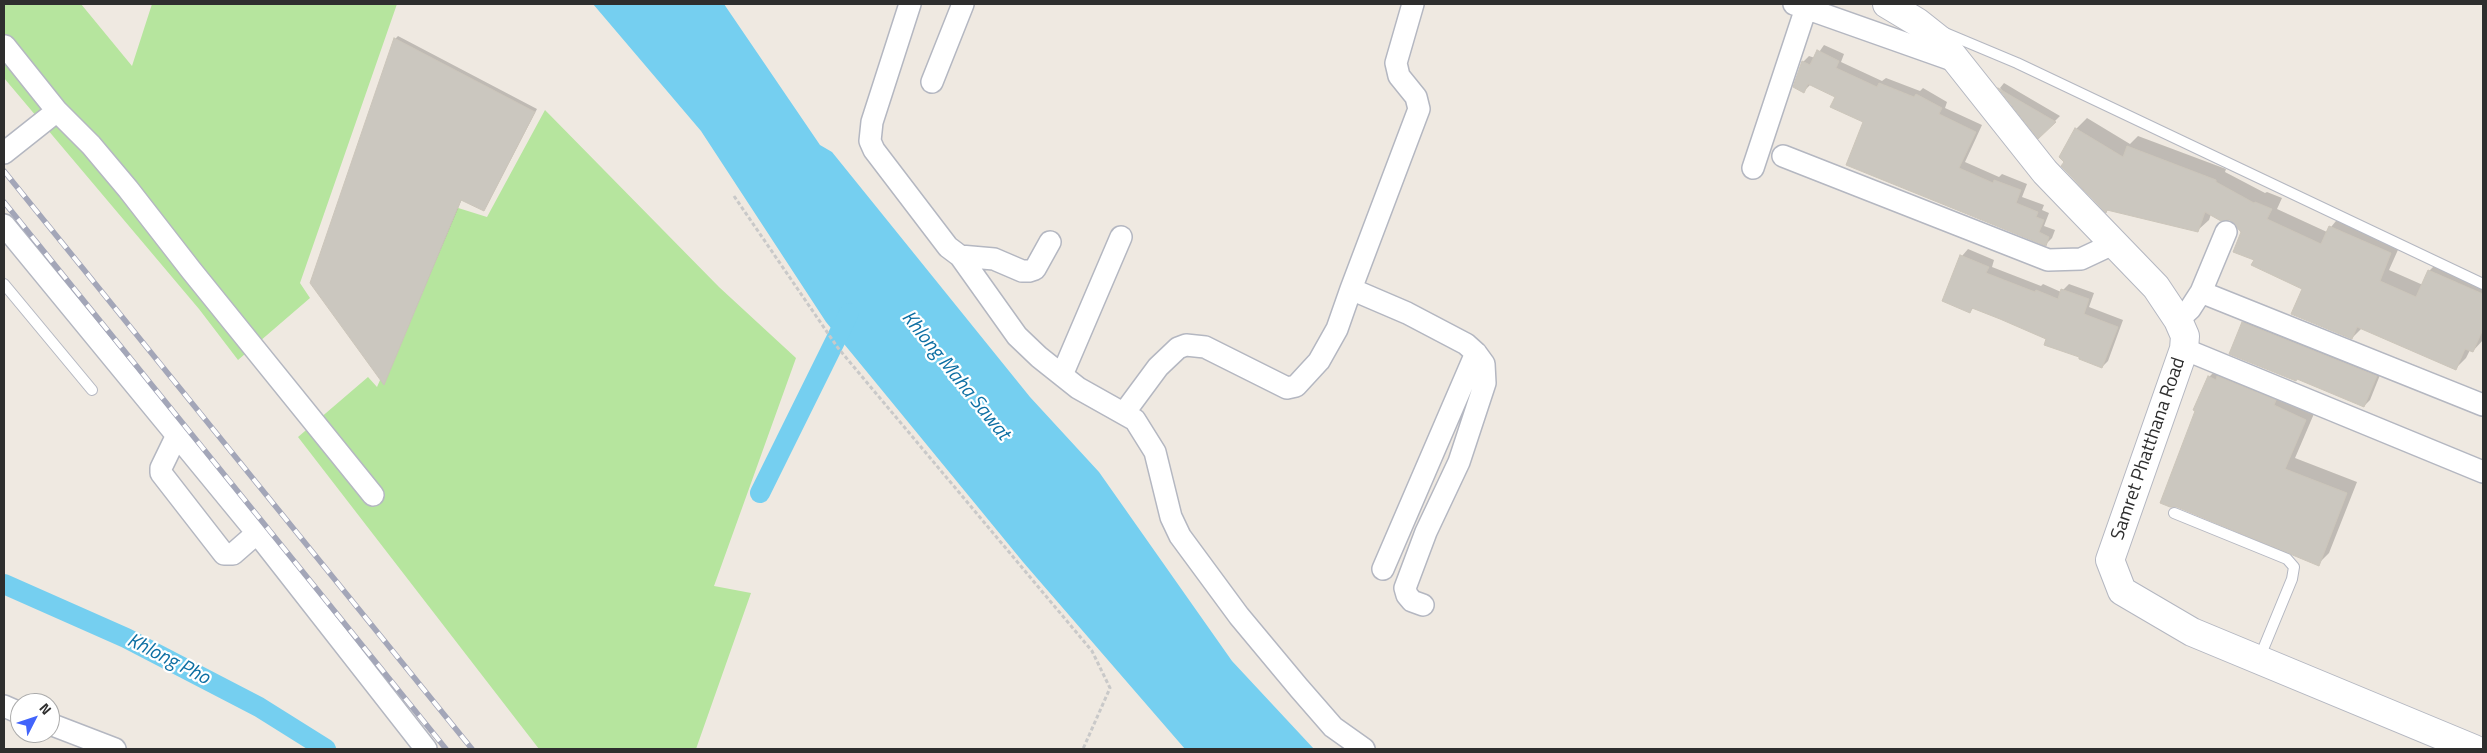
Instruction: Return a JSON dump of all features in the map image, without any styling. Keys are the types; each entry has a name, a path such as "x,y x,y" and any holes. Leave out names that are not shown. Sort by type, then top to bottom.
{"street":[{"path":"910,4 872,122 870,141 874,150 948,247 960,256 1017,336 1078,388 1135,420 1155,452 1171,517 1180,536 1239,616 1299,688 1333,727 1364,749"},
{"path":"932,82 963,4"},
{"path":"1124,413 1158,367 1178,348 1186,345 1205,347 1287,388 1296,386 1319,361 1337,329 1419,109 1416,98 1399,76 1396,62 1413,4"},
{"name":"Samret Phatthana Road","path":"1887,4 1917,22 1941,41 2045,172 2156,287 2178,320 2185,336 2184,349 2110,560 2122,591 2192,632 2474,749"},
{"path":"1753,168 1800,6 1958,62"},
{"path":"5,46 57,111 91,145 128,189 373,495"},
{"path":"4,153 57,111"},
{"path":"1783,156 2048,260 2082,259 2114,244"},
{"path":"4,225 256,533 426,749"},
{"path":"2178,320 2190,309 2201,292 2226,232"},
{"path":"1062,375 1121,237"},
{"path":"960,256 994,259 1022,271 1029,271 1035,269 1050,242"},
{"path":"1352,289 1407,313 1466,344 1476,352 1484,364 1485,383 1459,462 1426,532 1405,588 1407,595 1412,601 1422,605"},
{"path":"2201,292 2483,405"},
{"path":"2184,349 2483,472"},
{"path":"1383,570 1476,352"},
{"path":"177,435 161,468 161,473 224,554 233,554 256,533"},
{"path":"60,728 115,749"}],"lane":[{"path":"1917,22 2016,63 2483,284"},
{"path":"4,284 92,390"},
{"path":"2174,513 2288,559 2294,568 2292,579 2258,660"}],"path":[{"path":"734,196 838,348 1092,652 1110,688 1083,749"}],"green space":[{"path":"4,4 81,4 132,66 152,4 397,4 300,283 310,298 238,360 199,309 4,78"},
{"path":"545,110 719,287 796,358 714,586 751,593 696,749 539,749 298,437 368,377 377,387 455,207 487,217"}],"water":[{"name":"Khlong Maha Sawat","path":"593,4 724,4 820,145 832,152 1030,397 1099,472 1232,661 1314,749 1185,749 1023,562 826,322 701,131"}],"building":[{"path":"394,38 535,112 484,211 461,200 384,385 310,283"},
{"path":"1817,50 1839,61 1836,68 1877,87 1879,83 1914,97 1916,94 1942,108 1939,114 1976,132 1959,168 1993,183 1994,180 2021,190 2016,203 2038,212 2036,217 2044,220 2039,232 2049,237 2046,246 1846,165 1863,122 1830,107 1835,97 1808,84 1804,93 1793,87 1802,61 1810,65"},
{"path":"1998,88 2013,97 2056,122 2038,139"},
{"path":"2075,128 2123,157 2127,146 2216,180 2216,182 2254,203 2272,209 2267,219 2321,244 2329,226 2391,253 2380,281 2416,297 2428,270 2483,294 2483,329 2473,352 2465,349 2456,370 2357,327 2352,339 2291,314 2302,289 2251,265 2254,260 2233,252 2241,232 2230,220 2221,221 2205,212 2198,232 2107,210 2106,213 2061,166 2064,162 2059,157"},
{"path":"1960,255 1989,267 1986,273 2035,292 2036,290 2058,299 2061,289 2089,299 2084,314 2118,327 2102,368 2079,359 2079,357 2044,345 2046,339 2000,319 1972,308 1970,313 1942,301"},
{"path":"2242,322 2377,376 2364,407 2297,379 2296,381 2229,354"},
{"path":"2208,376 2216,380 2217,376 2276,400 2274,405 2306,420 2285,469 2347,493 2319,566 2177,507 2170,507 2160,503 2195,411 2193,410"}],"waterway":[{"path":"760,493 849,313"},
{"name":"Khlong Pho","path":"4,584 126,638 259,707 326,749"}],"railway":[{"path":"4,171 472,749"},
{"path":"4,202 446,749"}]}
